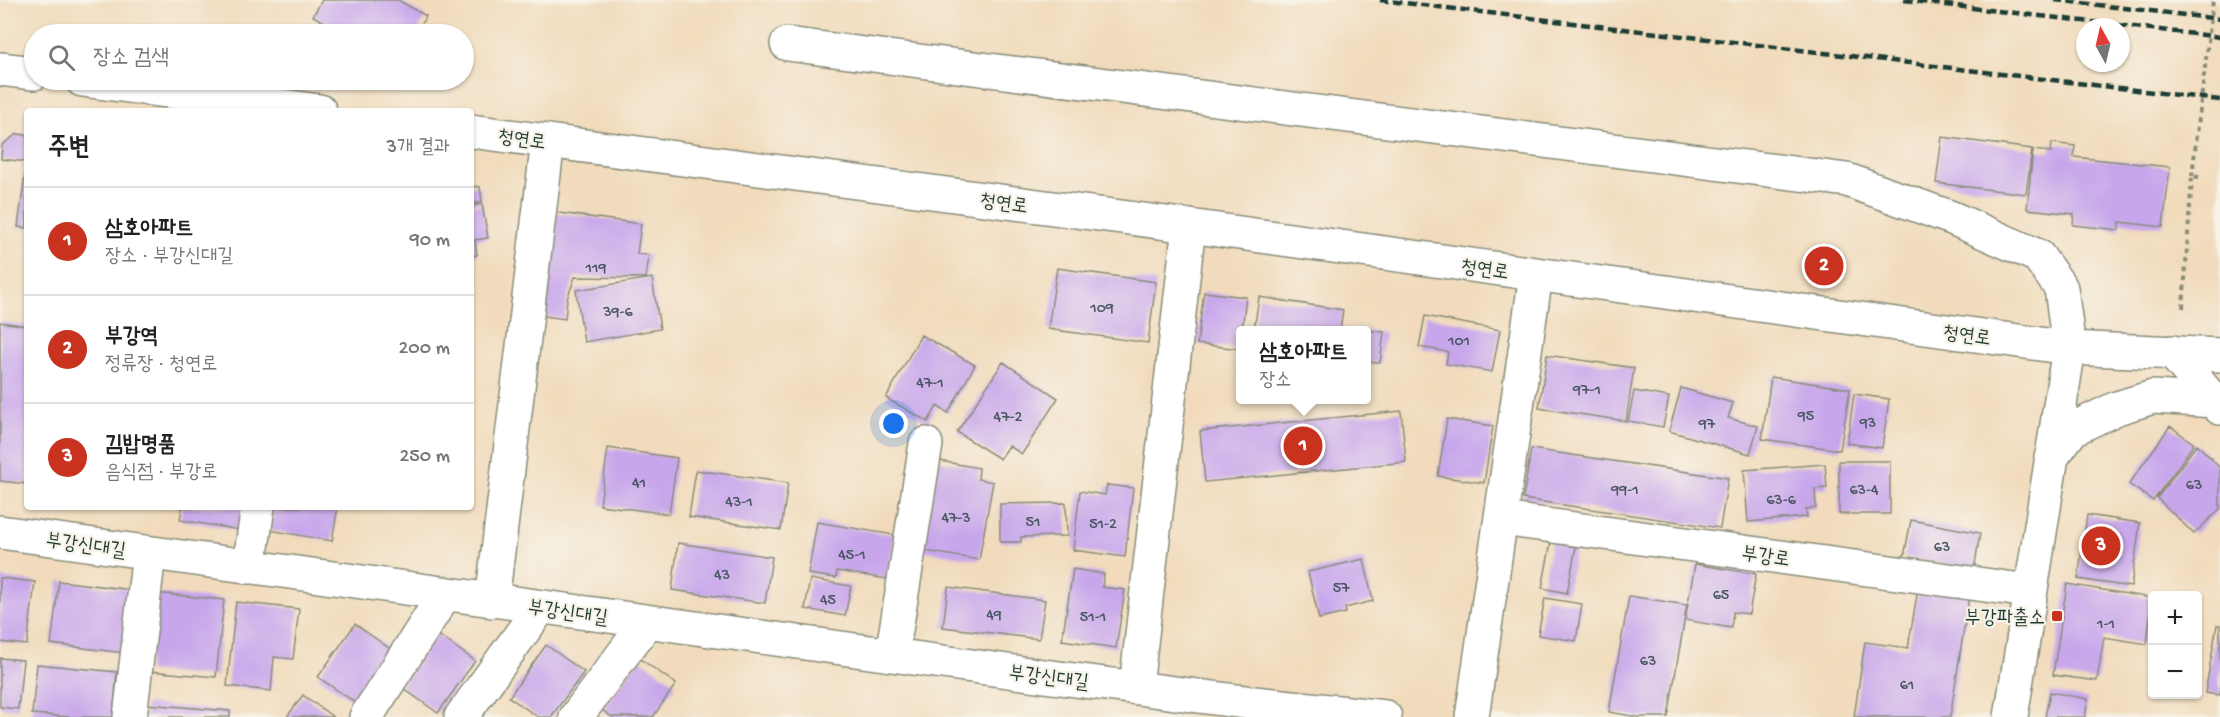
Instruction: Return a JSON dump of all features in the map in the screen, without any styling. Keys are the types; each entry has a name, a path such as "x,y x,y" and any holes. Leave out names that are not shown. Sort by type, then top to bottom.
{"street":[{"path":"787,44 1847,180 1953,218 2037,256 2061,288 2069,348 2011,717"},
{"path":"0,69 24,72"},
{"path":"159,90 297,108"},
{"name":"청연로","path":"474,131 1189,226 2069,348 2220,355"},
{"path":"492,601 548,141"},
{"path":"1136,687 1189,226"},
{"name":"청연로","path":"1472,717 1536,275"},
{"path":"2172,352 2217,405"},
{"path":"2051,458 2073,429 2117,408 2153,397 2217,405"},
{"path":"892,655 926,444"},
{"path":"249,567 258,510"},
{"name":"부강로","path":"1502,519 2030,591"},
{"name":"부강신대길","path":"0,532 540,608 1136,687 1237,709 1385,717"},
{"path":"130,717 149,553"},
{"path":"366,717 445,594"},
{"path":"461,717 540,608"},
{"path":"576,717 647,622"}],"path":[{"path":"2183,308 2192,176 2213,0"},
{"path":"2192,176 2203,178"}],"building":[{"path":"322,0 398,0 426,16 422,24 328,24 313,16"},
{"path":"17,134 24,135 24,162 1,159 2,145"},
{"path":"1942,137 2032,149 2026,194 1936,183"},
{"path":"2052,143 2075,146 2074,157 2170,167 2163,227 2120,222 2119,230 2073,225 2074,214 2027,209 2033,150 2051,152"},
{"path":"24,183 24,228 18,227"},
{"path":"474,186 480,187 482,202 474,203"},
{"path":"482,204 488,238 475,240 477,255 474,256 474,205"},
{"path":"552,212 641,224 637,254 649,255 646,278 575,277 567,299 565,319 538,315"},
{"path":"1057,268 1156,282 1148,343 1048,329"},
{"path":"652,278 660,329 584,342 576,290"},
{"path":"1204,292 1246,297 1242,326 1236,326 1236,349 1197,344"},
{"path":"1259,297 1343,310 1341,326 1255,326"},
{"path":"1425,316 1500,330 1492,372 1446,364 1448,352 1419,347"},
{"path":"0,322 24,326 24,484 0,481"},
{"path":"1371,331 1384,332 1380,363 1371,362"},
{"path":"921,335 975,365 948,413 937,406 928,422 886,398"},
{"path":"1547,355 1634,368 1626,421 1539,408"},
{"path":"1003,362 1058,398 1022,454 1009,446 1000,459 957,432"},
{"path":"1771,377 1850,389 1840,450 1762,439"},
{"path":"1681,388 1733,403 1728,418 1758,426 1750,454 1669,431"},
{"path":"1634,391 1669,397 1663,427 1628,421"},
{"path":"1854,394 1889,399 1882,448 1847,443"},
{"path":"1401,411 1406,462 1205,482 1200,431"},
{"path":"1447,419 1493,426 1484,483 1438,476"},
{"path":"2170,426 2194,444 2153,501 2129,484"},
{"path":"2197,444 2220,468 2220,509 2194,534 2157,498"},
{"path":"608,448 677,458 669,514 600,505"},
{"path":"1531,449 1728,478 1720,528 1523,499"},
{"path":"935,460 979,468 978,479 993,482 979,560 919,550"},
{"path":"1839,461 1890,461 1890,514 1839,514"},
{"path":"1825,464 1827,488 1815,489 1816,508 1806,509 1807,517 1748,522 1744,470"},
{"path":"696,470 788,483 781,530 689,517"},
{"path":"1107,485 1133,488 1125,557 1073,550 1080,491 1105,495"},
{"path":"1066,503 1067,536 1021,537 1021,542 1000,542 1000,504"},
{"path":"182,510 242,510 239,530 180,520"},
{"path":"273,510 337,510 332,541 269,530"},
{"path":"2087,515 2140,523 2131,587 2078,579"},
{"path":"1911,520 1980,533 1974,570 1904,557"},
{"path":"817,522 895,535 887,579 837,571 836,578 808,574"},
{"path":"1551,542 1576,547 1567,593 1542,588"},
{"path":"678,543 772,557 765,603 672,590"},
{"path":"1364,559 1373,601 1345,608 1346,613 1319,619 1308,572"},
{"path":"1695,564 1756,574 1749,614 1733,612 1731,628 1685,620"},
{"path":"1073,569 1104,574 1102,587 1125,590 1116,648 1062,640"},
{"path":"0,578 35,582 27,645 0,642"},
{"path":"810,579 851,586 845,616 805,609"},
{"path":"59,581 132,590 124,653 51,644"},
{"path":"1919,583 1970,591 1950,717 1854,717 1865,642 1908,648"},
{"path":"2067,584 2148,597 2147,644 2104,637 2097,681 2053,675"},
{"path":"948,587 1045,600 1039,639 943,627"},
{"path":"156,593 224,600 216,677 148,671"},
{"path":"1629,596 1687,605 1668,717 1637,717 1609,712"},
{"path":"1545,598 1582,604 1576,641 1538,635"},
{"path":"236,602 299,609 293,659 274,657 271,691 227,686"},
{"path":"355,624 393,651 356,703 318,677"},
{"path":"2217,625 2220,625 2220,695 2205,693"},
{"path":"437,634 475,661 438,713 400,686"},
{"path":"546,645 584,672 551,717 538,717 509,697"},
{"path":"0,658 23,660 18,709 0,707"},
{"path":"639,658 676,684 653,717 612,717 602,710"},
{"path":"37,664 117,672 113,717 32,714"},
{"path":"2050,692 2088,699 2085,717 2045,717"},
{"path":"303,695 333,717 287,717"},
{"path":"146,704 230,711 230,717 145,717"}],"railway":[{"path":"1380,0 2220,100"},
{"path":"1904,0 2220,37"},
{"path":"2055,0 2220,19"}],"place":[{"name":"부강역","path":"1824,266"},
{"name":"삼호아파트","path":"1303,446"},
{"name":"김밥명품","path":"2101,546"},
{"name":"부강파출소","path":"2057,616"}]}
